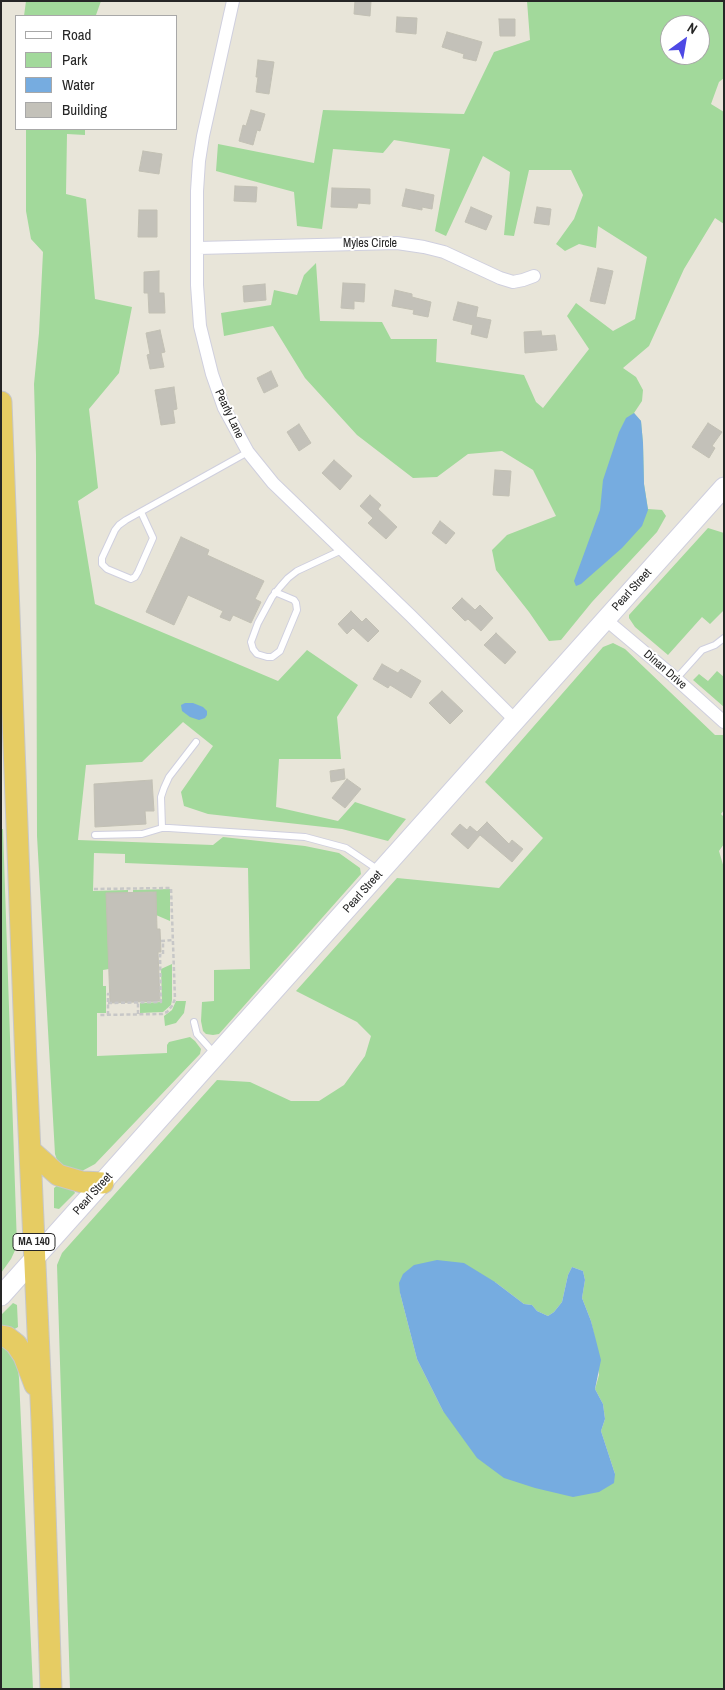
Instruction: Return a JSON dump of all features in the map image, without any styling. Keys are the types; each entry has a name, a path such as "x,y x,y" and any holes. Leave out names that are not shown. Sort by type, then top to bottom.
{"highway":[{"name":"MA 140","path":"1,402 51,1689"},
{"path":"30,1150 58,1175 82,1182 103,1183"},
{"path":"1,1336 16,1344 24,1356 41,1399"}],"main road":[{"name":"Pearl Street","path":"1,1296 724,488"}],"street":[{"name":"Pearly Lane","path":"233,1 199,161 198,301 200,326 205,350 224,408 248,452 273,483 411,616 515,720"},
{"name":"Myles Circle","path":"198,248 397,243 444,252 489,274 514,282 534,276"},
{"name":"Dinan Drive","path":"605,620 724,722"}],"lane":[{"path":"141,512 153,538 135,577 131,579 107,569 102,564 102,558 114,530 126,520 248,452"},
{"path":"276,592 294,600 297,610 280,651 272,657 267,657 257,654 252,649 251,642 258,623 276,592 297,571 342,550"},
{"path":"676,679 702,650 715,645 724,638"},
{"path":"162,828 160,797 169,777 196,742"},
{"path":"95,834 142,834 162,828 305,837 346,848 381,872"},
{"path":"194,1022 197,1034 217,1056"}],"path":[{"path":"130,888 130,893"},
{"path":"94,889 171,888 175,999 172,1006 165,1013 98,1015"},
{"path":"108,1004 161,1002 160,955 163,955 162,941 173,940"},
{"path":"108,1015 108,994 110,994"},
{"path":"138,1002 138,1014"}],"green space":[{"path":"26,1 101,1 96,15 24,15"},
{"path":"527,1 724,1 724,78 719,82 711,104 724,112 724,224 715,218 684,269 649,346 623,368 636,377 643,390 642,401 634,413 641,421 644,484 648,509 662,510 666,516 657,532 592,602 561,640 549,641 496,570 492,550 507,535 556,516 533,470 502,451 468,454 437,477 413,478 357,435 305,378 273,326 224,336 221,313 271,305 274,290 297,295 304,275 316,263 320,321 382,322 391,339 437,339 436,362 524,375 536,402 543,408 589,349 567,316 576,303 613,331 635,319 647,257 598,226 596,248 579,244 565,251 556,244 574,219 583,195 571,170 529,170 514,236 504,235 510,172 483,156 446,236 435,231 450,149 394,140 383,153 333,149 322,229 297,226 294,192 216,171 218,144 314,163 323,110 464,114 494,52 530,40"},
{"path":"26,130 85,130 85,135 67,134 66,194 86,199 95,299 132,307 119,373 89,409 98,488 78,501 95,604 278,681 307,650 358,685 337,717 341,759 279,759 276,807 338,821 355,802 406,819 388,841 342,829 208,814 184,806 181,792 213,746 183,722 142,762 86,765 78,840 213,845 223,837 305,846 339,853 360,868 361,874 219,1034 213,1035 206,1034 203,1031 201,1021 202,1002 214,1001 214,970 250,969 248,868 125,863 125,854 94,853 93,891 128,890 109,969 103,970 103,986 106,986 106,1013 97,1013 97,1056 167,1053 169,1042 190,1037 201,1049 200,1054 95,1164 82,1171 68,1170 57,1160 55,1154 37,836 36,455 34,384 39,333 43,252 31,239 26,211"},
{"path":"708,528 724,533 724,610 710,624 702,617 668,655 635,627 629,615"},
{"path":"613,643 625,649 715,735 724,735 724,810 721,814 724,817 724,844 719,851 724,868 724,1689 70,1689 57,1265 62,1253 217,1080 250,1082 291,1101 319,1101 344,1085 365,1056 371,1036 357,1022 296,991 397,878 499,888 543,838 485,782 603,647","holes":["572,1267 583,1271 585,1280 582,1298 591,1321 599,1375 595,1389 603,1404 605,1419 601,1431 615,1474 443,1411 417,1359 400,1293 495,1282 524,1304 532,1305 537,1311 548,1316 562,1302 568,1275"]},
{"path":"717,671 724,677 724,707 693,680 699,674 708,681"},
{"path":"1,829 3,829 17,1246 1,1273"},
{"path":"170,889 170,921 156,915 156,892 133,893 133,890"},
{"path":"172,964 171,1005 163,1012 140,1013 140,1003 162,1002 161,969"},
{"path":"176,1001 186,1001 184,1013 176,1023 165,1026 164,1016 172,1010"},
{"path":"60,1183 72,1187 75,1193 59,1209 54,1208 54,1188"},
{"path":"13,1303 17,1305 18,1327 13,1330 1,1325 1,1315"},
{"path":"1,1343 17,1360 19,1378 33,1689 1,1689"}],"water":[{"path":"634,413 641,421 644,484 648,510 642,526 622,548 581,584 576,586 574,581 600,510 603,480 619,432 626,418"},
{"path":"193,703 203,707 207,711 207,715 199,720 190,717 182,711 181,705"},
{"path":"437,1260 464,1263 495,1282 524,1304 532,1305 537,1311 548,1316 562,1302 568,1275 572,1267 583,1271 585,1280 582,1298 591,1321 601,1360 595,1389 603,1404 605,1419 601,1431 615,1474 614,1483 599,1492 573,1497 504,1478 477,1458 443,1411 417,1359 400,1293 399,1283 403,1274 414,1265"}],"building":[{"path":"355,1 371,1 370,16 354,14"},
{"path":"397,17 417,18 416,34 396,32"},
{"path":"499,19 515,19 515,36 500,36"},
{"path":"447,32 482,42 476,61 463,58 464,54 442,47"},
{"path":"258,60 274,62 269,94 256,92"},
{"path":"251,110 265,114 260,131 257,130 253,145 239,141 243,125 246,126"},
{"path":"143,151 162,154 159,174 139,171"},
{"path":"235,186 257,187 256,202 234,201"},
{"path":"332,188 370,189 370,204 358,203 357,208 331,207"},
{"path":"406,189 434,195 432,209 422,207 422,210 402,206"},
{"path":"471,207 492,216 486,230 465,222"},
{"path":"537,207 551,209 549,225 534,223"},
{"path":"139,210 157,210 157,237 138,237"},
{"path":"598,268 613,271 605,304 590,301"},
{"path":"159,271 159,293 164,293 165,313 149,313 148,293 144,293 144,272"},
{"path":"343,283 365,284 364,302 354,301 354,309 341,308"},
{"path":"265,284 266,300 244,302 243,286"},
{"path":"395,290 412,294 412,297 431,302 428,317 413,314 414,310 392,306"},
{"path":"458,302 478,307 476,317 491,320 487,338 471,334 473,325 453,320"},
{"path":"160,330 165,352 161,353 164,367 150,369 147,355 150,354 146,333"},
{"path":"541,331 542,336 555,335 557,350 525,353 524,332"},
{"path":"271,371 278,386 264,393 257,378"},
{"path":"174,387 177,409 173,410 175,423 161,425 155,390"},
{"path":"708,423 722,432 712,446 715,448 709,458 692,447"},
{"path":"299,424 311,443 299,451 287,432"},
{"path":"334,460 352,476 340,490 322,473"},
{"path":"495,470 511,471 509,496 493,495"},
{"path":"370,495 381,505 378,509 397,527 386,539 368,523 373,518 360,506"},
{"path":"440,521 455,533 446,544 432,533"},
{"path":"181,537 209,550 207,555 264,581 255,599 261,602 251,623 233,615 230,621 220,617 223,611 188,595 174,625 146,612"},
{"path":"462,598 475,610 480,605 493,618 481,631 468,619 465,621 452,608"},
{"path":"351,611 362,622 366,618 379,631 368,642 353,628 347,634 338,624"},
{"path":"496,633 516,652 505,664 484,645"},
{"path":"382,664 398,673 401,669 421,681 411,698 390,685 388,688 373,679"},
{"path":"442,691 463,711 450,724 429,703"},
{"path":"344,769 345,779 331,782 330,771"},
{"path":"347,779 361,789 345,808 332,798"},
{"path":"152,780 154,811 145,811 146,824 95,827 94,784"},
{"path":"487,822 509,844 512,840 523,849 512,862 480,835 468,849 451,834 460,824 467,830 470,826 477,832"},
{"path":"156,892 157,929 160,929 161,952 158,952 160,1001 110,1003 106,893"}]}
